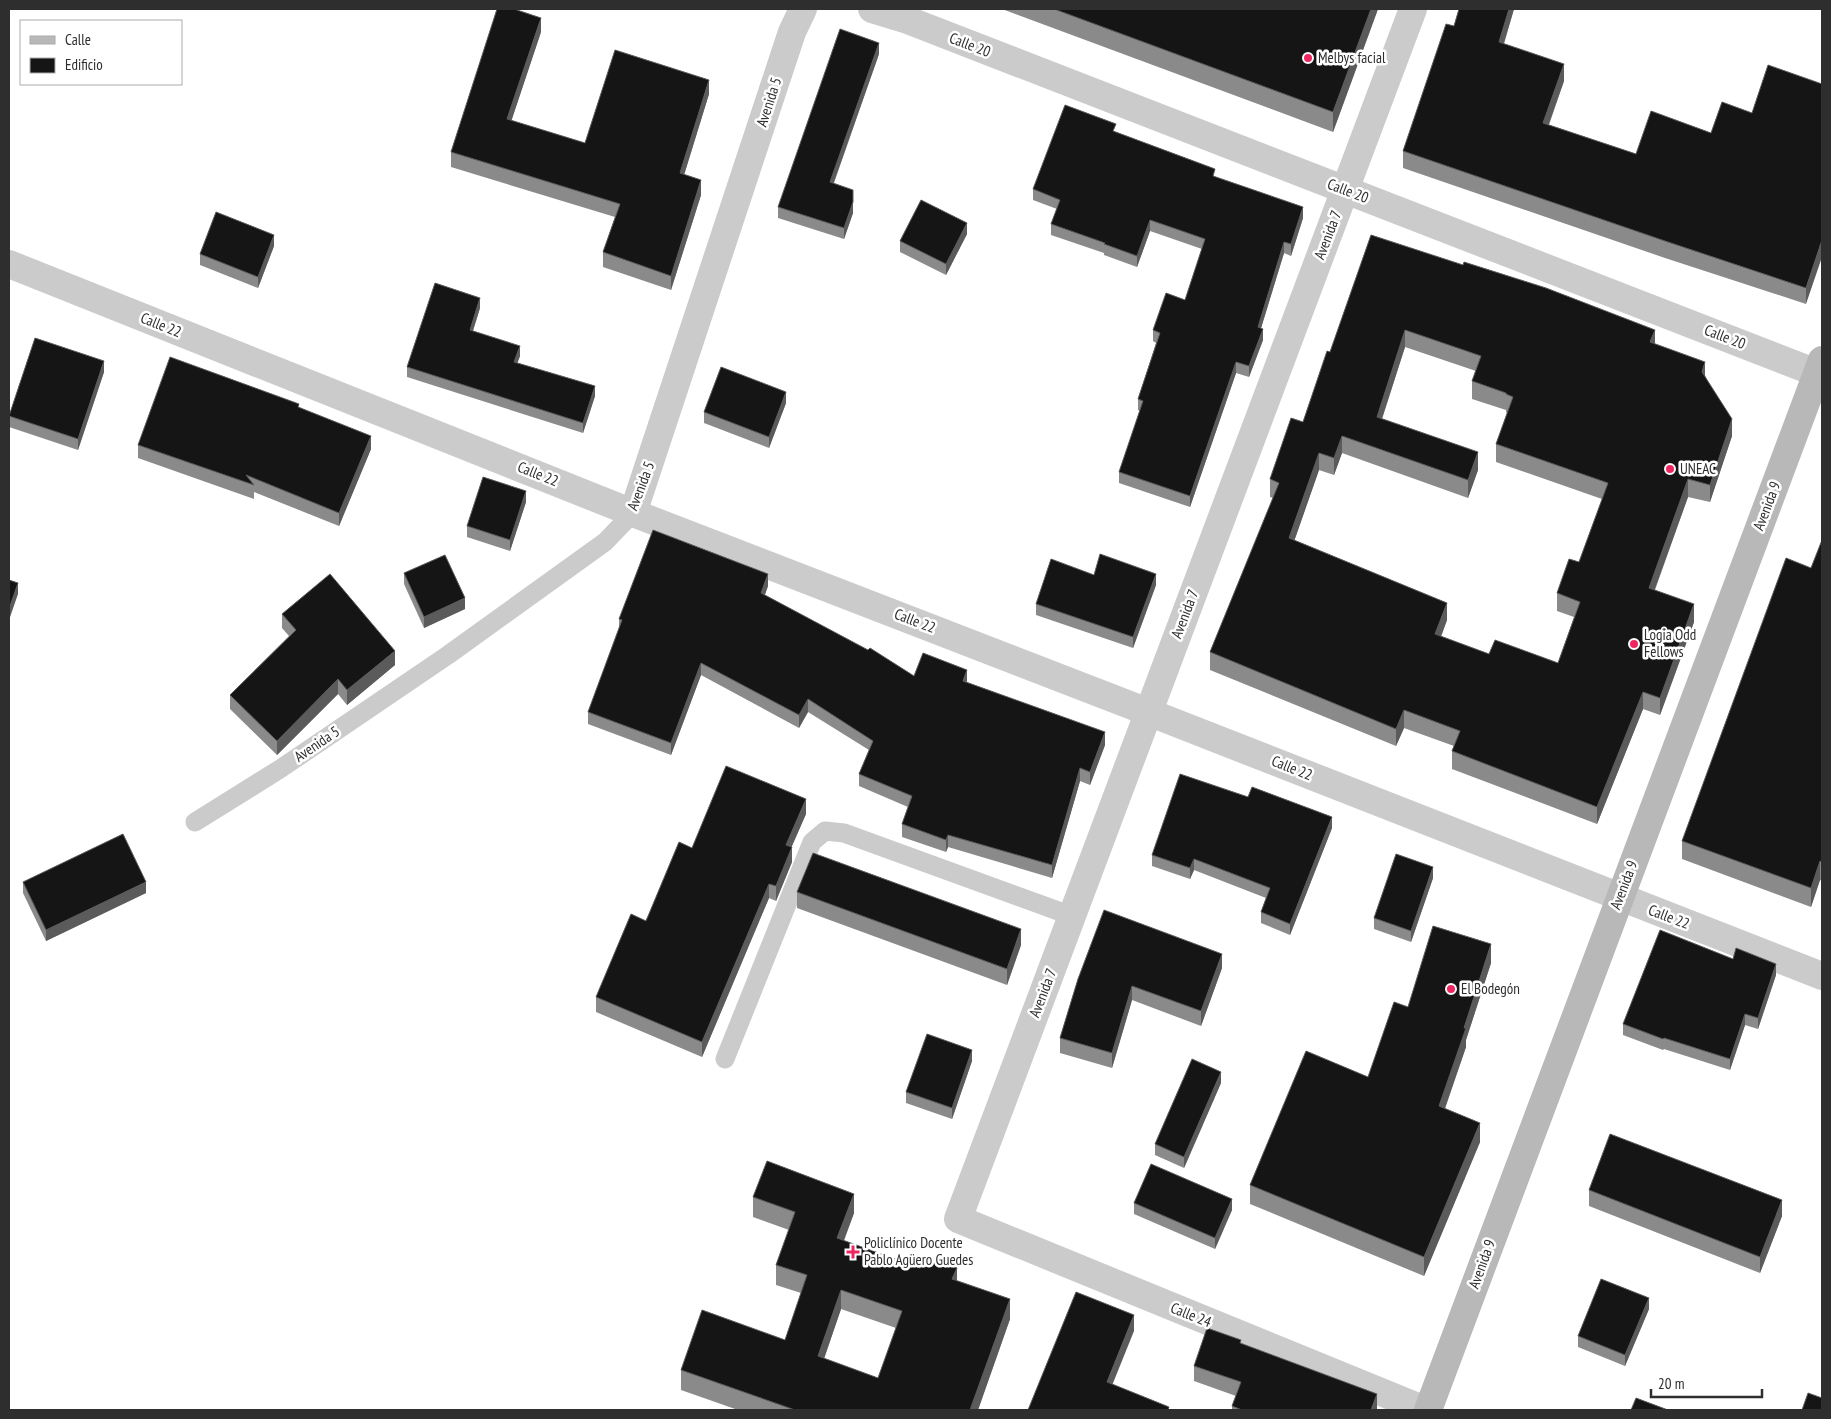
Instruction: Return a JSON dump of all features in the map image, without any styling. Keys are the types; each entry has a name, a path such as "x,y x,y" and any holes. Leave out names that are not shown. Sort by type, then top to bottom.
{"main road":[{"name":"Avenida 9","path":"1426,1410 1821,369"}],"street":[{"name":"Avenida 5","path":"633,512 792,32 803,9"},
{"name":"Calle 20","path":"872,9 907,14 1345,190 1821,369"},
{"name":"Avenida 7","path":"958,1219 1413,9"},
{"name":"Calle 22","path":"9,264 633,512 1822,976"},
{"name":"Calle 24","path":"958,1219 1426,1410"}],"lane":[{"name":"Avenida 5","path":"195,822 280,769 448,655 605,542 633,512"},
{"path":"724,1059 812,842 825,831 844,833 1072,916"}],"building":[{"path":"497,9 514,9 541,18 507,119 585,143 615,50 709,80 680,173 701,180 671,276 603,252 620,204 451,152"},
{"path":"1054,9 1371,9 1333,112"},
{"path":"1459,9 1509,9 1499,42 1564,64 1543,123 1636,154 1651,111 1711,133 1722,102 1752,113 1768,65 1822,84 1822,240 1806,288 1403,151 1446,24 1454,26"},
{"path":"840,29 879,43 830,182 853,190 853,202 844,228 778,207"},
{"path":"1065,105 1116,124 1113,131 1215,169 1213,176 1303,207 1291,244 1284,242 1258,327 1263,329 1249,366 1236,362 1190,496 1119,472 1143,401 1138,399 1160,333 1153,330 1166,293 1185,300 1205,239 1150,220 1137,256 1051,224 1060,200 1033,189"},
{"path":"921,200 967,223 946,264 900,241"},
{"path":"216,212 274,235 258,277 200,254"},
{"path":"1371,235 1463,265 1464,262 1546,288 1655,330 1650,342 1705,362 1702,372 1732,419 1710,485 1688,479 1649,588 1694,604 1660,698 1643,692 1597,807 1452,751 1460,731 1404,710 1396,729 1210,652 1279,483 1270,479 1291,418 1303,422 1327,351 1330,352","holes":["1405,330 1481,356 1472,381 1513,397 1496,444 1608,483 1579,562 1569,559 1557,593 1580,602 1558,663 1495,640 1489,654 1435,634 1447,603 1289,538 1319,453 1334,458 1342,436 1468,480 1478,452 1377,417"]},
{"path":"435,283 480,298 470,330 520,346 514,362 595,386 583,423 407,367"},
{"path":"35,338 104,361 78,439 9,416"},
{"path":"170,357 299,404 298,407 371,436 339,513 246,475 254,485 138,445"},
{"path":"721,367 786,392 769,437 704,412"},
{"path":"483,477 526,491 510,540 467,526"},
{"path":"653,530 768,574 761,593 868,650 870,648 914,676 923,653 967,670 963,681 1105,732 1090,772 1080,768 1052,865 948,835 946,840 902,824 912,796 859,774 873,741 808,699 799,715 701,663 671,743 588,712 622,620 619,619"},
{"path":"1822,540 1822,862 1820,861 1811,888 1682,841 1786,558 1811,568"},
{"path":"1100,554 1156,574 1133,637 1036,604 1051,559 1094,575"},
{"path":"445,555 465,598 424,617 404,573"},
{"path":"330,574 395,651 347,690 338,679 277,741 230,695 296,630 282,614"},
{"path":"9,580 18,583 9,609"},
{"path":"726,766 806,799 786,845 792,847 776,886 769,884 702,1042 596,997 631,914 646,921 679,842 692,848"},
{"path":"1180,774 1248,797 1252,787 1332,817 1290,924 1261,912 1270,888 1194,859 1190,868 1152,855"},
{"path":"123,834 146,882 46,930 23,882"},
{"path":"813,853 1021,929 1007,969 797,892"},
{"path":"1396,854 1433,867 1411,931 1374,918"},
{"path":"1104,910 1222,954 1201,1011 1132,986 1112,1053 1060,1038 1078,979"},
{"path":"1433,926 1491,944 1464,1028 1466,1028 1439,1106 1480,1123 1424,1257 1250,1185 1306,1051 1368,1077 1394,1002 1408,1007"},
{"path":"1660,930 1733,959 1736,948 1776,964 1758,1018 1745,1014 1730,1059 1663,1039 1623,1024"},
{"path":"927,1034 972,1050 952,1108 906,1092"},
{"path":"1192,1059 1221,1072 1184,1157 1155,1144"},
{"path":"1610,1134 1782,1200 1760,1257 1589,1190"},
{"path":"767,1161 854,1194 837,1238 920,1268 925,1257 957,1268 952,1279 1010,1299 970,1410 795,1410 681,1370 702,1310 785,1340 807,1275 776,1265 795,1212 753,1197","holes":["841,1290 902,1311 878,1378 818,1356"]},
{"path":"1151,1164 1232,1199 1215,1238 1134,1203"},
{"path":"1601,1279 1649,1298 1625,1355 1578,1336"},
{"path":"1076,1292 1134,1315 1107,1382 1169,1407 1168,1410 1028,1410"},
{"path":"1207,1328 1241,1340 1240,1343 1377,1394 1371,1410 1242,1410 1232,1406 1241,1382 1194,1366"},
{"path":"1808,1393 1822,1398 1822,1410 1802,1410"},
{"path":"1636,1398 1668,1410 1631,1410"}],"place":[{"name":"Melbys facial","path":"1308,58"},
{"name":"UNEAC","path":"1670,469"},
{"name":"Logia Odd Fellows","path":"1634,644"},
{"name":"El Bodegón","path":"1451,989"},
{"name":"Policlínico Docente Pablo Agüero Guedes","path":"853,1252"}]}
